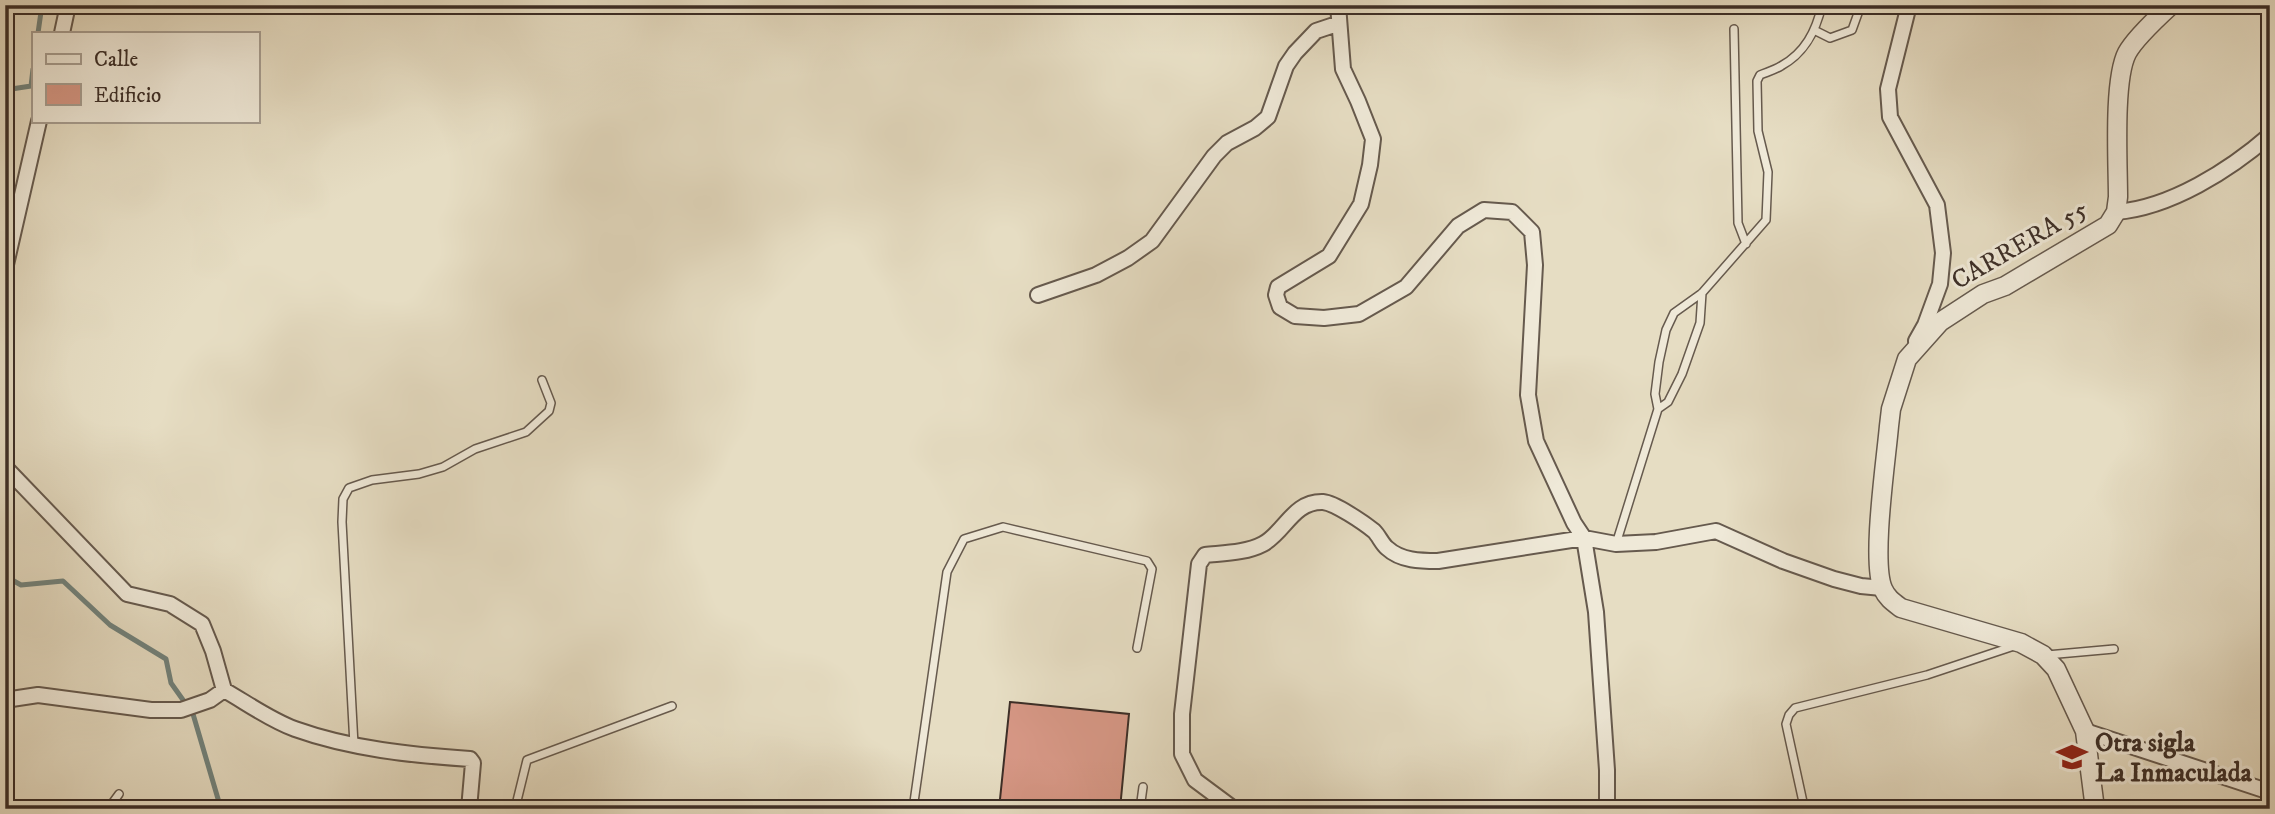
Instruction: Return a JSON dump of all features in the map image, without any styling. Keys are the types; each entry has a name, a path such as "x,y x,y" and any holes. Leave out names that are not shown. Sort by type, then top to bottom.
{"street":[{"path":"62,32 68,5"},
{"path":"1338,5 1337,24 1343,69 1373,139 1370,165 1361,204 1329,256 1279,287 1276,295 1280,307 1295,316 1324,318 1359,314 1406,287 1458,226 1484,211 1512,212 1532,232 1535,265 1528,395 1536,441 1574,523 1584,538 1596,612 1607,770 1607,809"},
{"path":"1909,5 1888,89 1890,117 1937,205 1943,253 1940,284 1926,325 1907,359 1891,410 1878,557 1882,587 1889,599 1901,607 2021,643 2043,655 2056,669 2085,731 2095,809"},
{"name":"CARRERA 55","path":"1907,359 1940,322 2108,225 2116,212 2119,85 2123,64 2128,51 2171,5"},
{"path":"1038,295 1096,275 1152,242 1214,156 1227,143 1255,128 1268,117 1286,66 1295,54 1317,31 1337,24"},
{"path":"5,269 39,122"},
{"path":"2116,212 2151,205 2178,194 2242,159 2270,135"},
{"path":"5,467 127,594 170,604 202,624 224,690 293,729 354,747 470,759 473,763 469,809"},
{"path":"1234,809 1195,780 1182,754 1182,715 1199,564 1205,555 1238,552 1264,544 1295,512 1311,504 1325,502 1355,517 1373,531 1387,549 1402,557 1420,561 1438,561 1584,538 1616,544 1656,541 1716,531 1783,561 1834,579 1861,586 1882,587"},
{"path":"5,701 38,695 151,710 186,708 210,700 224,690"},
{"path":"2085,731 2270,792"}],"lane":[{"path":"1616,544 1658,409 1655,394 1666,330 1674,313 1702,293 1766,220 1768,172 1758,131 1757,82 1760,75 1780,67 1800,51 1816,31 1822,5"},
{"path":"1816,31 1830,38 1852,30 1861,5"},
{"path":"1734,29 1738,223 1746,244"},
{"path":"1658,409 1668,402 1682,374 1700,323 1702,293"},
{"path":"354,747 343,499 349,488 372,480 419,474 443,467 475,449 526,432 549,411 551,403 542,380"},
{"path":"913,809 947,572 964,539 1003,527 1147,561 1152,569 1137,649"},
{"path":"1803,802 1786,724 1795,708 1927,675 2021,643"},
{"path":"2043,655 2114,649"},
{"path":"515,809 517,792 527,760 672,706"},
{"path":"1140,809 1143,787"},
{"path":"108,809 119,794"}],"building":[{"path":"1010,702 1129,714 1120,809 999,809"}],"waterway":[{"path":"38,32 42,5"},
{"path":"5,90 31,86 32,78"},
{"path":"5,576 21,585 63,581 110,625 166,659 171,683 193,714 221,809"}],"place":[{"name":"Otra sigla La Inmaculada","path":"2072,757"}]}
